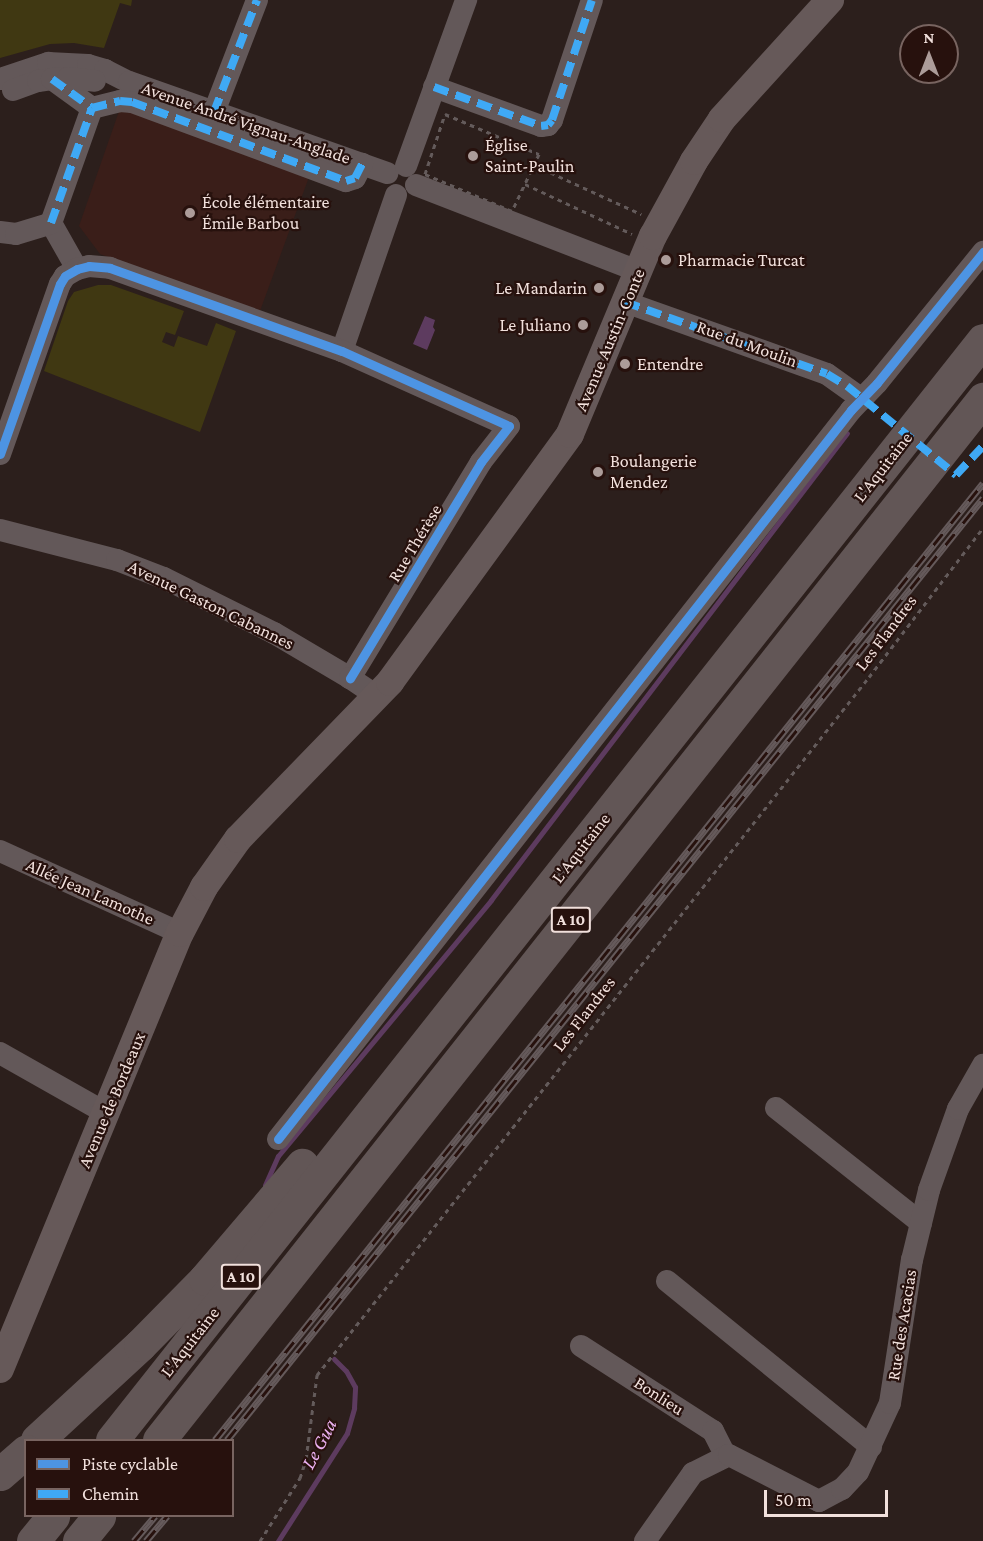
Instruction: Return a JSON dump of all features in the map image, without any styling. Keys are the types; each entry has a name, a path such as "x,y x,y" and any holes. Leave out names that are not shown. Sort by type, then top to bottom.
{"highway":[{"name":"L'Aquitaine","path":"113,1439 983,340"},
{"name":"L'Aquitaine","path":"160,1439 983,399"},
{"path":"38,1439 140,1345 205,1279 340,1121 370,1114"},
{"path":"0,1474 24,1453"},
{"path":"33,1541 51,1517"},
{"path":"79,1541 97,1517"}],"main road":[{"name":"Avenue Austin-Conte","path":"238,839 383,689 570,435 638,271 648,229 722,119 830,0"},
{"name":"Avenue de Bordeaux","path":"0,1369 180,933 204,887 238,839"}],"street":[{"path":"214,112 257,0"},
{"path":"0,454 58,290 65,276 77,268 88,266 110,268 342,351 466,0"},
{"path":"434,87 541,126 548,125 552,120 592,0"},
{"name":"Avenue André Vignau-Anglade","path":"0,79 29,68 66,62 105,70 129,82 362,164 638,271"},
{"path":"51,224 92,108 52,79"},
{"name":"Avenue André Vignau-Anglade","path":"0,94 38,81 52,79 129,82"},
{"name":"Avenue André Vignau-Anglade","path":"92,108 120,101 132,102 346,181 355,178 362,164"},
{"path":"0,232 16,234 51,224"},
{"path":"51,224 77,268"},
{"path":"278,1139 851,410 983,252"},
{"name":"Rue du Moulin","path":"625,302 763,349 827,374 862,399"},
{"name":"Rue Thérèse","path":"342,351 509,426 481,462 350,678"},
{"name":"Avenue Gaston Cabannes","path":"0,530 117,560 164,578 274,633 350,678 383,689"},
{"name":"Allée Jean Lamothe","path":"0,851 180,933"},
{"path":"0,1053 106,1113"},
{"name":"Rue des Acacias","path":"726,1456 729,1455 758,1468 789,1488 819,1502 842,1489 858,1472 890,1403 912,1260 929,1190 958,1109 981,1078"},
{"path":"776,1108 921,1223"},
{"path":"668,1281 871,1447"},
{"name":"Bonlieu","path":"582,1346 713,1431 726,1456"},
{"path":"645,1541 693,1473 726,1456"}],"path":[{"path":"446,114 539,154 534,165 512,211 425,174 446,114"},
{"path":"534,165 648,229"},
{"path":"525,184 648,229"}],"shaded area":[{"path":"0,0 132,0 131,6 120,3 104,48 74,43 50,44 0,58"},
{"name":"École élémentaire Émile Barbou","path":"124,97 313,166 260,311 100,254 79,226"},
{"path":"98,285 111,285 184,311 175,335 166,332 162,342 174,347 178,336 207,346 216,323 236,331 200,432 44,371 68,301 74,292"},
{"path":"425,316 435,320 433,327 435,330 427,350 413,344"}],"waterway":[{"name":"Le Gua","path":"265,1185 278,1156 491,900 847,433"},
{"name":"Le Gua","path":"278,1541 347,1433 354,1408 355,1387 346,1371 334,1359"}],"railway":[{"path":"216,1439 983,483"},
{"path":"228,1439 983,498"},
{"path":"134,1541 154,1517"},
{"path":"146,1541 166,1517"}],"marked path":[{"path":"214,112 257,0"},
{"path":"434,87 541,126 548,125 552,120 592,0"},
{"path":"52,79 92,108"},
{"path":"92,108 120,101 132,102 346,181 355,178 362,164"},
{"path":"51,223 92,108"},
{"path":"625,302 827,374 847,386 956,475 983,446"}],"cycle path":[{"path":"278,1139 851,410 877,383 983,252"},
{"path":"0,454 60,284 65,276 77,269 89,266 110,268 342,351 509,426 481,462 350,678"}],"place":[{"name":"Église Saint-Paulin","path":"473,156"},
{"name":"École élémentaire Émile Barbou","path":"190,213"},
{"name":"Pharmacie Turcat","path":"666,260"},
{"name":"Le Mandarin","path":"599,288"},
{"name":"Le Juliano","path":"583,325"},
{"name":"Entendre","path":"625,364"},
{"name":"Boulangerie Mendez","path":"598,472"}]}
